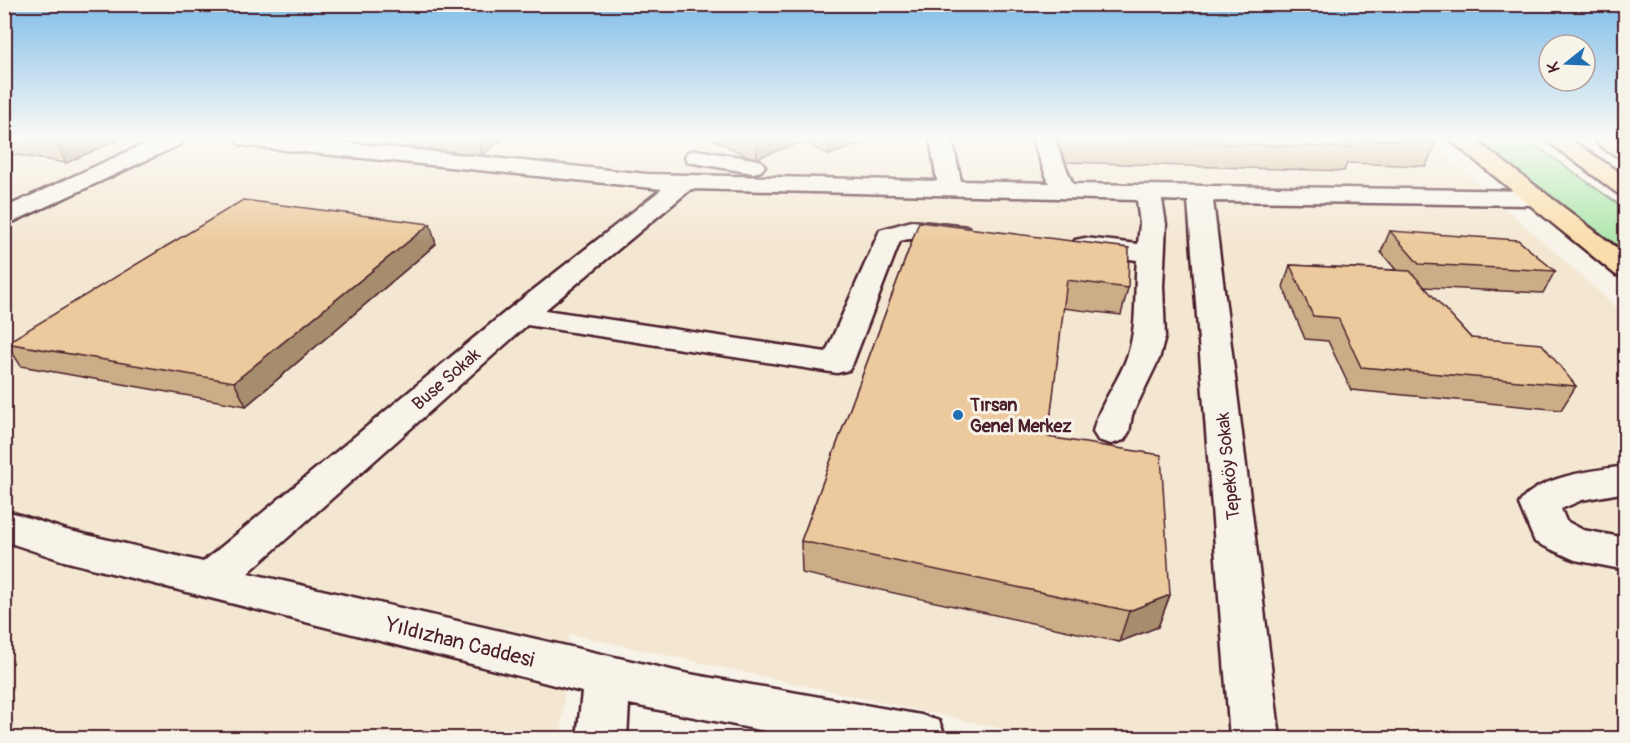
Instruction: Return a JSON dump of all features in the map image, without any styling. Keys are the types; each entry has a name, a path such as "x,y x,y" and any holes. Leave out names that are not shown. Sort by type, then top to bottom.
{"main road":[{"path":"1505,174 1626,269"},
{"path":"1606,174 1626,188"}],"street":[{"path":"4,218 98,174"},
{"path":"576,174 646,181 676,174"},
{"name":"Buse Sokak","path":"210,581 687,174"},
{"path":"809,174 948,178 1064,191 1536,198"},
{"path":"947,174 948,178"},
{"path":"1057,174 1064,191"},
{"path":"1111,432 1114,415 1143,359 1149,337 1154,224 1148,193"},
{"name":"Tepeköy Sokak","path":"1200,194 1255,738"},
{"path":"520,315 837,363 889,236 912,229 985,235"},
{"path":"1062,242 1151,254"},
{"path":"1626,479 1575,488 1551,496 1539,504 1549,531 1575,544 1626,554"},
{"name":"Yıldızhan Caddesi","path":"4,525 64,545 607,678 684,695 921,738"},
{"path":"602,738 607,678"}],"shaded area":[{"path":"4,174 1467,174 1625,315 1625,738 1044,738 569,634 561,738 5,738"}],"green space":[{"path":"1521,174 1576,174 1625,209 1625,251"}],"building":[{"path":"243,200 430,224 234,382 6,343"},
{"path":"919,222 1129,248 1128,288 1067,280 1048,437 1161,455 1170,595 1129,611 801,541"},
{"path":"1390,231 1518,240 1555,271 1419,264"},
{"path":"1290,265 1410,271 1471,338 1542,344 1576,386 1361,367 1338,318 1313,316"}],"place":[{"name":"Tırsan Genel Merkez","path":"958,415"}]}
